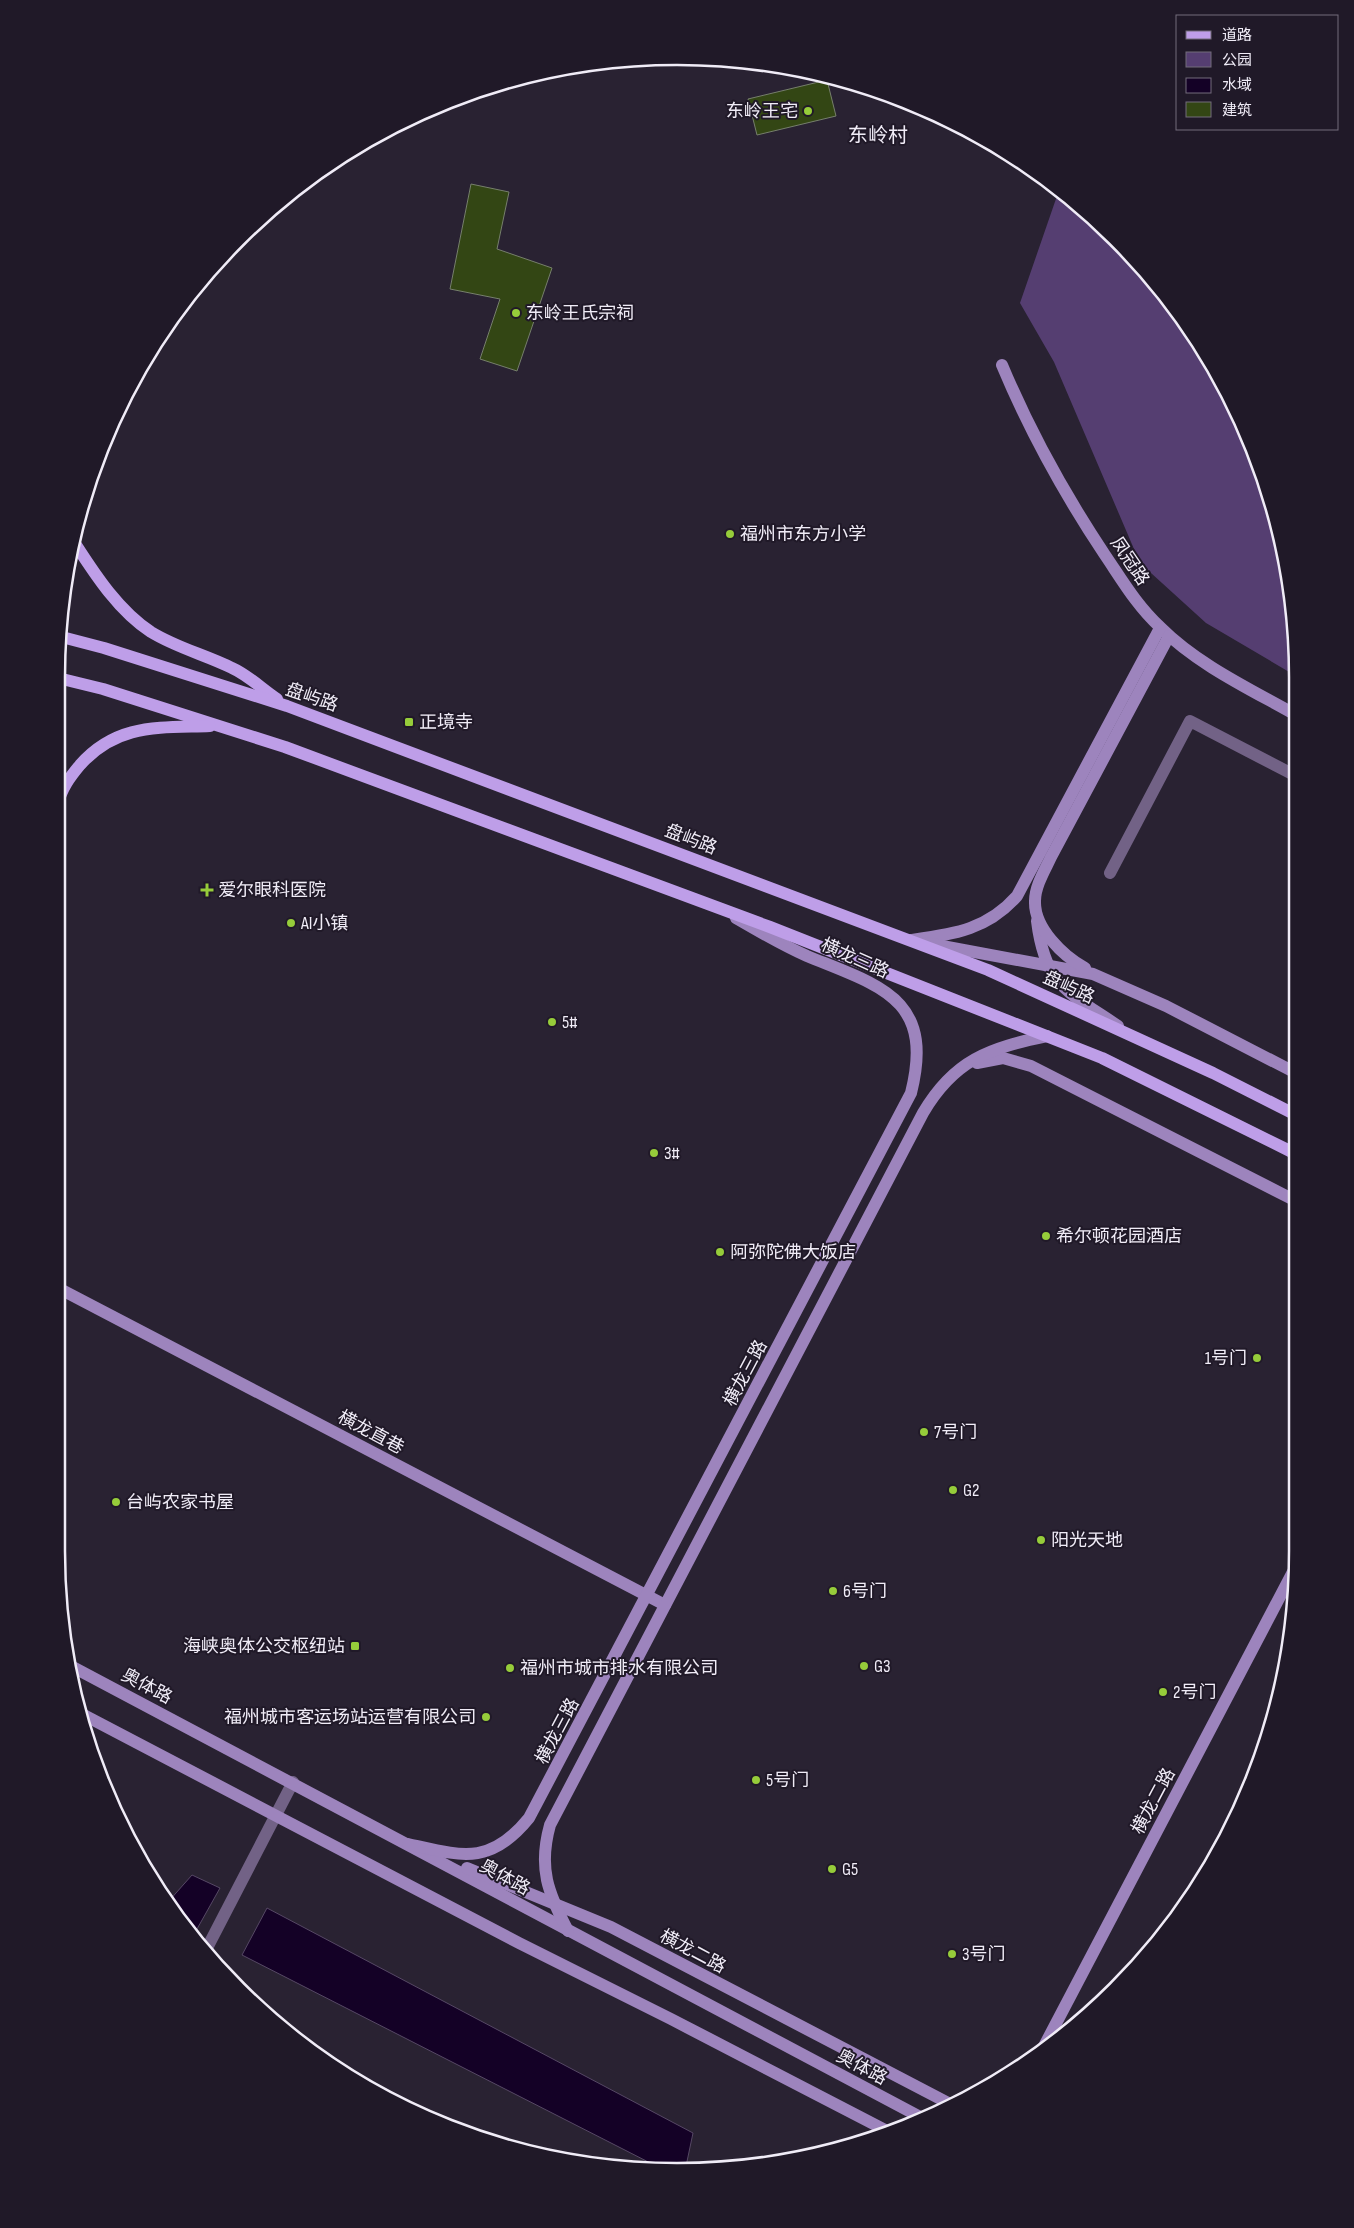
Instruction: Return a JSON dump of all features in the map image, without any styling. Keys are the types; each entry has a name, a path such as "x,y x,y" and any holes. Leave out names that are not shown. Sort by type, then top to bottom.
{"main road":[{"name":"凤冠路","path":"1002,365 1037,440 1080,518 1136,601 1165,632 1217,670 1289,711"},
{"path":"79,549 112,596 130,615 151,631 186,650 234,668 287,706"},
{"path":"1133,1035 1065,989 1046,964 1040,943 1035,900 1045,870 1165,632"},
{"path":"911,940 973,928 998,915 1017,896 1165,632"},
{"name":"盘屿路","path":"66,638 104,648 287,706 911,940 988,970 1133,1035 1289,1112"},
{"path":"65,680 103,689 220,725 331,764 714,906 1047,1036 1140,1076 1289,1150"},
{"path":"65,786 68,779 86,758 104,743 126,732 156,728 220,725"},
{"name":"横龙三路","path":"408,1844 453,1854 468,1855 484,1852 499,1847 512,1837 537,1806 911,1093 918,1061 918,1044 911,1022 903,1007 891,995 865,980 785,947 714,906"},
{"path":"1036,913 1044,928 1064,954 1105,978 1166,1006 1289,1069"},
{"path":"911,940 1081,970 1105,978"},
{"name":"横龙三路","path":"568,1931 548,1888 544,1871 544,1854 550,1825 923,1114 938,1088 958,1069 998,1047 1047,1036"},
{"path":"958,1069 985,1060 1003,1058 1031,1066 1289,1197"},
{"name":"横龙直巷","path":"65,1292 665,1606"},
{"name":"横龙二路","path":"1048,2038 1288,1581"},
{"name":"奥体路","path":"77,1669 293,1782 568,1931 915,2114"},
{"path":"88,1717 518,1943 881,2128"},
{"name":"横龙二路","path":"408,1844 611,1927 945,2101"}],"street":[{"path":"1110,873 1190,721 1289,772"},
{"path":"209,1945 293,1782"}],"green space":[{"path":"1057,197 1110,244 1163,304 1207,371 1226,406 1257,480 1277,558 1284,597 1289,672 1206,623 1140,563 1054,362 1020,303"}],"water":[{"path":"192,1875 220,1888 195,1929 172,1897"},
{"path":"267,1908 693,2133 687,2163 649,2162 242,1955"}],"building":[{"name":"东岭王宅","path":"818,82 828,84 836,116 757,135 748,99"},
{"path":"471,184 509,192 497,249 552,268 517,371 480,359 500,299 450,289"}],"place":[{"name":"东岭王宅","path":"808,111"},
{"name":"东岭王氏宗祠","path":"516,313"},
{"name":"福州市东方小学","path":"730,534"},
{"name":"正境寺","path":"409,722"},
{"name":"爱尔眼科医院","path":"207,890"},
{"name":"AI小镇","path":"291,923"},
{"name":"5#","path":"552,1022"},
{"name":"3#","path":"654,1153"},
{"name":"希尔顿花园酒店","path":"1046,1236"},
{"name":"阿弥陀佛大饭店","path":"720,1252"},
{"name":"1号门","path":"1257,1358"},
{"name":"7号门","path":"924,1432"},
{"name":"G2","path":"953,1490"},
{"name":"台屿农家书屋","path":"116,1502"},
{"name":"阳光天地","path":"1041,1540"},
{"name":"6号门","path":"833,1591"},
{"name":"海峡奥体公交枢纽站","path":"355,1646"},
{"name":"G3","path":"864,1666"},
{"name":"福州市城市排水有限公司","path":"510,1668"},
{"name":"2号门","path":"1163,1692"},
{"name":"福州城市客运场站运营有限公司","path":"486,1717"},
{"name":"5号门","path":"756,1780"},
{"name":"G5","path":"832,1869"},
{"name":"3号门","path":"952,1954"}],"district":[{"name":"东岭村","path":"878,135"}]}
